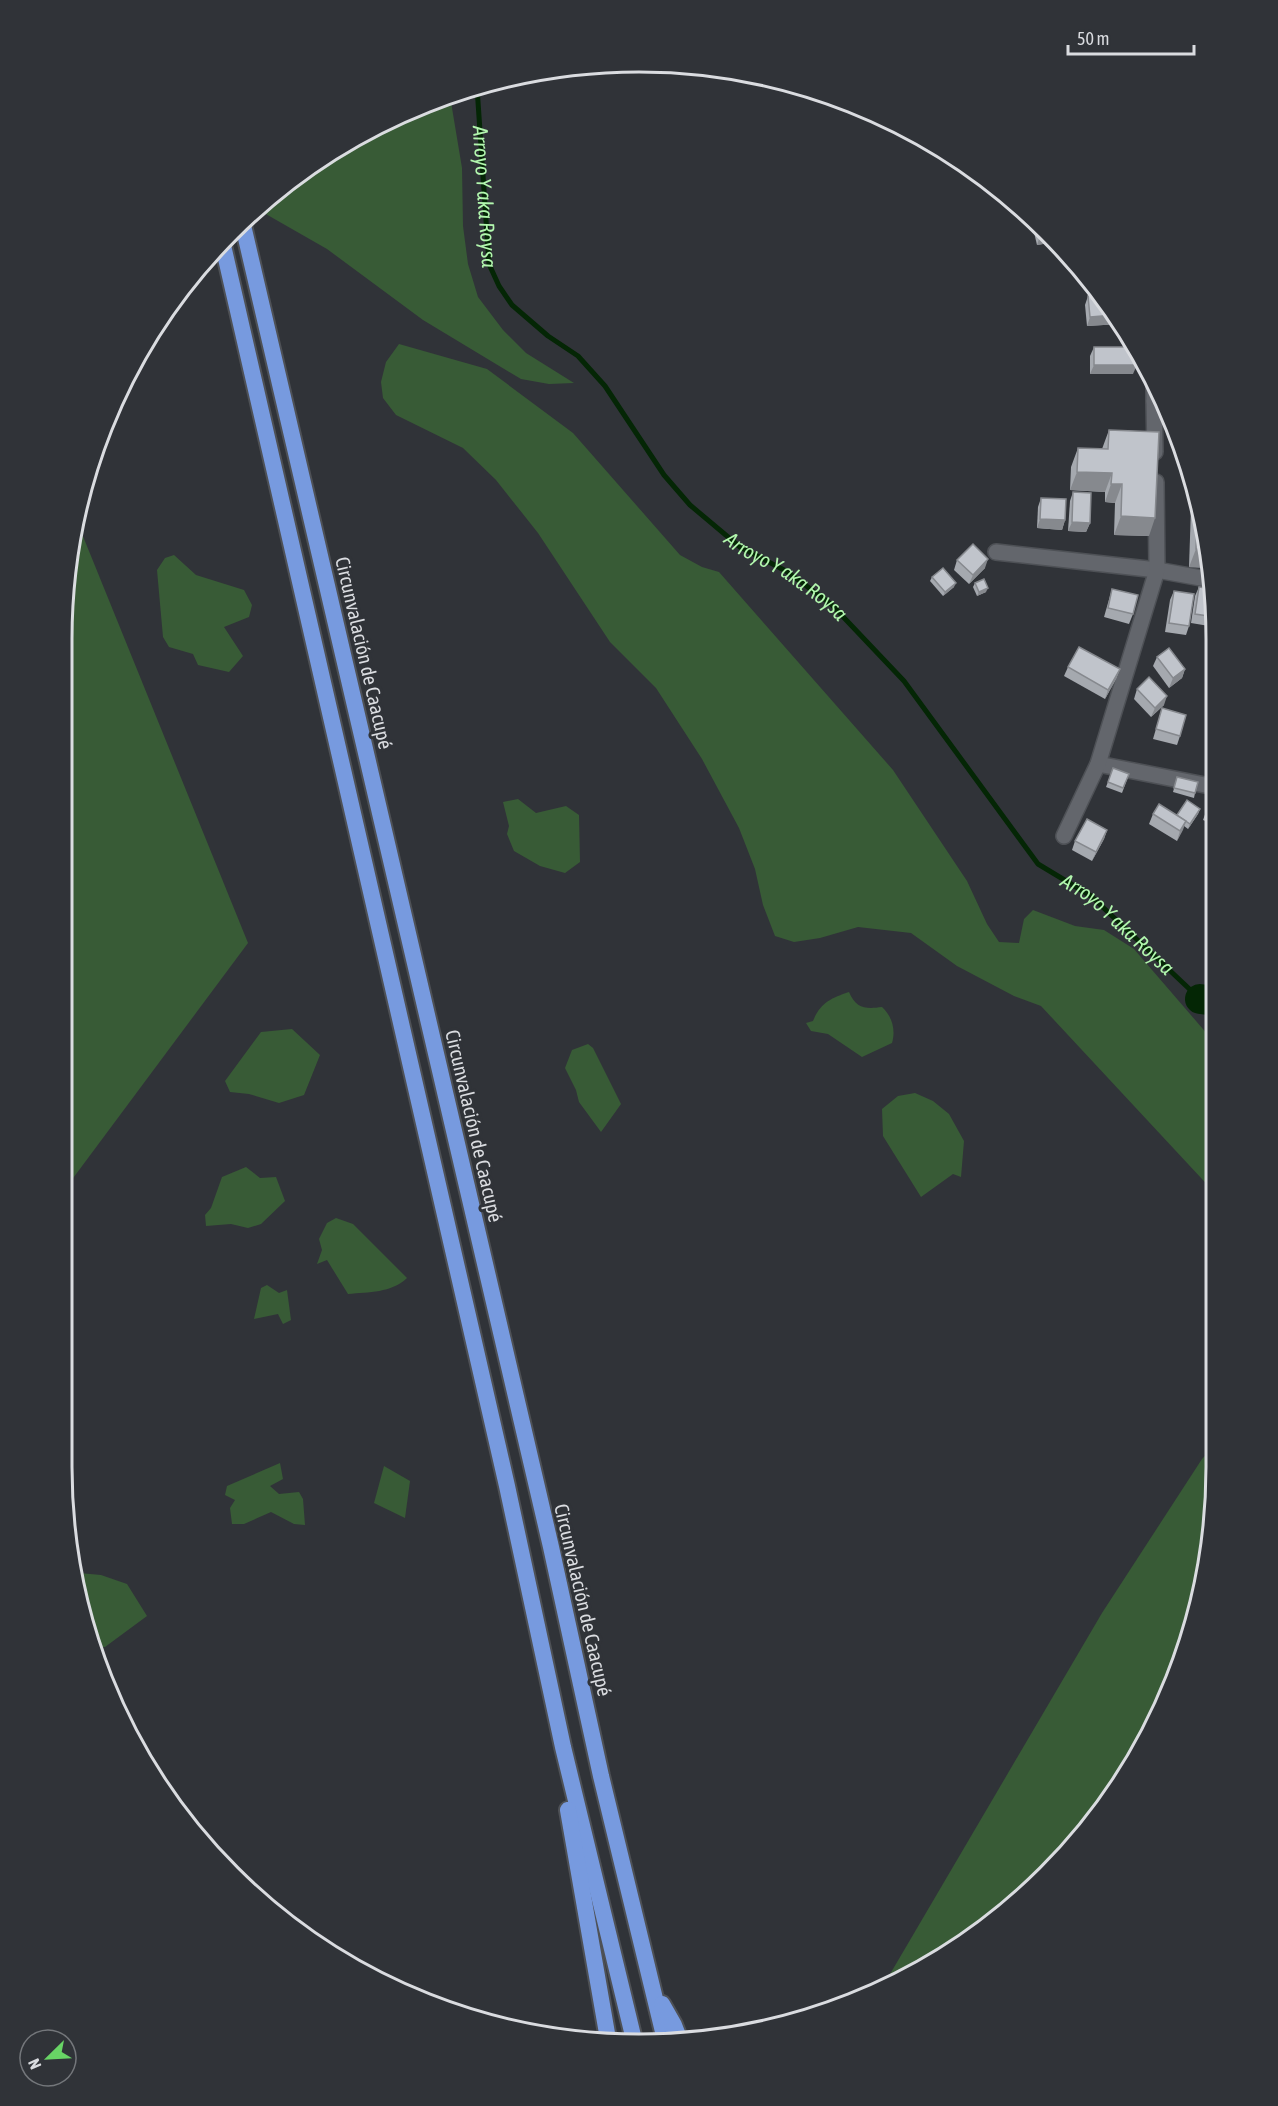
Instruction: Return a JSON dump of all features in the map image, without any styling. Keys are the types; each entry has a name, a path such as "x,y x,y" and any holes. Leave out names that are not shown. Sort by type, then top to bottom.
{"highway":[{"name":"Circunvalación de Caacupé","path":"245,232 548,1536 601,1776 664,2033"},
{"path":"225,252 502,1463 563,1746 633,2034"},
{"path":"563,1746 562,1774 607,2033"},
{"path":"654,1991 677,2033"}],"street":[{"path":"1064,836 1098,764 1157,570 1156,406"},
{"path":"996,552 1157,570 1202,578"},
{"path":"1098,764 1206,785"}],"green space":[{"path":"451,104 462,168 463,226 468,264 478,297 503,330 526,353 574,383 549,384 521,379 423,320 327,249 265,213 294,189 356,148 388,130"},
{"path":"399,344 487,369 573,433 680,555 702,567 719,572 893,770 967,881 987,924 999,942 1019,943 1024,919 1033,910 1075,926 1104,930 1134,949 1206,1033 1206,1183 1041,1006 1014,996 957,966 911,933 858,927 820,938 794,942 775,936 763,905 755,869 739,828 702,759 656,688 610,642 538,533 496,480 463,448 396,415 383,398 381,382 386,362"},
{"path":"82,534 248,943 72,1180 72,639 73,602"},
{"path":"174,555 196,575 244,590 252,605 249,617 224,627 243,656 229,672 198,665 193,654 169,647 163,637 157,570 165,558"},
{"path":"518,799 536,813 566,806 579,815 580,862 565,873 540,866 514,851 507,834 509,826 503,802"},
{"path":"849,992 855,1002 862,1007 882,1007 891,1019 892,1043 862,1057 828,1034 811,1031 806,1023 813,1021 823,1005"},
{"path":"292,1029 320,1055 304,1095 279,1103 249,1094 230,1092 225,1081 261,1032"},
{"path":"588,1044 593,1048 621,1104 601,1132 579,1102 565,1068 572,1050"},
{"path":"915,1093 933,1101 949,1114 964,1141 961,1177 953,1174 921,1197 883,1136 882,1109 898,1096"},
{"path":"246,1167 260,1178 276,1177 285,1201 261,1224 248,1228 231,1224 206,1226 205,1215 211,1208 222,1177"},
{"path":"336,1218 353,1224 407,1278 387,1289 348,1294 327,1260 317,1264 322,1250 319,1239 327,1223"},
{"path":"267,1285 279,1293 287,1290 291,1320 283,1324 278,1314 254,1319 261,1288"},
{"path":"1206,1455 1205,1504 1195,1578 1187,1614 1163,1684 1130,1750 1089,1812 1040,1868 984,1917 922,1958 889,1977 1102,1613"},
{"path":"280,1463 283,1479 270,1486 279,1494 299,1492 303,1499 305,1525 294,1524 271,1512 244,1524 232,1524 230,1508 235,1500 225,1495 227,1486"},
{"path":"384,1466 410,1481 405,1518 374,1503"},
{"path":"82,1573 101,1575 127,1584 147,1616 105,1647 101,1647 91,1614"}],"building":[{"path":"1088,296 1090,296 1104,316 1090,317"},
{"path":"1094,347 1124,347 1135,365 1094,365"},
{"path":"1109,430 1159,432 1155,518 1121,516 1122,484 1111,484 1112,473 1077,472 1078,448 1108,449"},
{"path":"1073,492 1091,493 1090,523 1072,522"},
{"path":"1041,498 1066,499 1065,520 1040,519"},
{"path":"973,544 988,559 973,575 957,560"},
{"path":"943,568 956,583 945,592 932,577"},
{"path":"984,579 988,588 979,592 975,583"},
{"path":"1199,587 1203,588 1205,616 1195,614"},
{"path":"1112,589 1138,595 1133,614 1108,608"},
{"path":"1174,591 1194,594 1189,626 1169,623"},
{"path":"1079,647 1120,669 1108,690 1068,667"},
{"path":"1169,648 1185,669 1173,678 1157,657"},
{"path":"1149,677 1167,696 1155,708 1137,689"},
{"path":"1162,708 1186,715 1180,736 1156,729"},
{"path":"1113,768 1129,774 1123,788 1108,782"},
{"path":"1177,777 1198,782 1195,793 1174,788"},
{"path":"1187,800 1200,809 1190,824 1177,815"},
{"path":"1159,804 1186,821 1180,831 1153,814"},
{"path":"1087,819 1107,830 1096,852 1075,841"}],"waterway":[{"name":"Arroyo Y aka Roysa","path":"478,96 489,264 499,286 512,305 548,336 578,356 605,386 664,475 690,505 740,547 786,571 831,604 904,681 1038,864 1091,896 1200,999 1206,1009"},
{"name":"Arroyo Y aka Roysa","path":"1200,999 1206,1000"}]}
